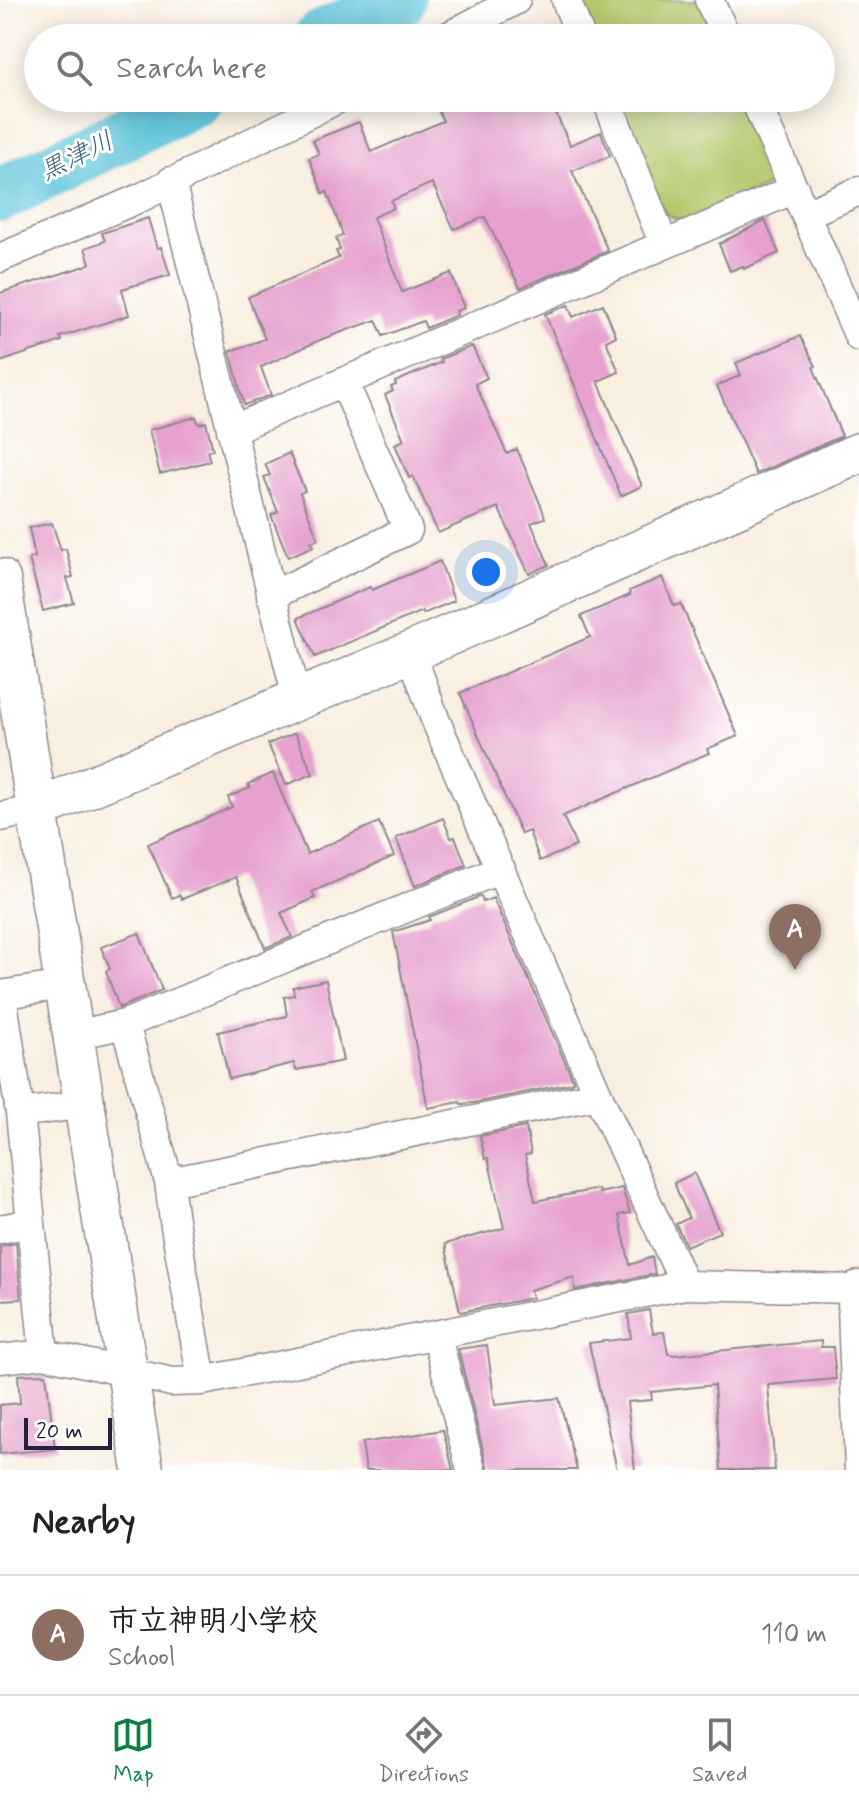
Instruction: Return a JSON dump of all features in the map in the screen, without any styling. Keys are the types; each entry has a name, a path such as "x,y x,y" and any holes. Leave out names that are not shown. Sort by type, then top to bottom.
{"street":[{"path":"471,24 516,0"},
{"path":"566,0 575,24"},
{"path":"709,0 720,24"},
{"path":"0,258 142,197 311,112"},
{"path":"612,112 664,245"},
{"path":"760,112 859,337"},
{"path":"171,181 297,699"},
{"path":"231,430 664,245 801,202 859,191"},
{"path":"271,596 408,530 344,382"},
{"path":"18,813 411,652 859,453"},
{"path":"0,579 18,813 75,1035 143,1470"},
{"path":"411,652 435,719 598,1095 685,1285"},
{"path":"75,1035 125,1024 501,869"},
{"path":"44,1354 20,1113 1,995 63,985"},
{"path":"125,1024 169,1182 202,1381"},
{"path":"169,1182 598,1095"},
{"path":"20,1113 85,1104"},
{"path":"0,1229 31,1223"},
{"path":"0,1359 44,1354 172,1382 202,1381 685,1285 856,1287 852,1359 857,1399 859,1470"},
{"path":"437,1336 471,1470"}],"green space":[{"path":"573,0 700,0 710,24 584,24"},
{"path":"621,112 748,112 774,170 768,186 685,223 665,214"}],"building":[{"path":"439,112 555,112 570,145 601,132 610,156 572,171 608,251 520,288 485,217 454,229 432,183 391,201 394,208 373,217 402,292 451,273 464,308 456,311 457,315 426,328 423,321 383,336 376,320 322,339 261,367 271,395 244,405 230,351 265,339 248,297 339,258 336,238 343,235 327,192 323,194 309,158 319,154 313,140 359,122 371,152 443,121"},
{"path":"148,218 157,248 161,247 170,275 122,289 129,315 60,337 62,341 0,362 0,293 85,266 90,263 85,248 105,241 102,233"},
{"path":"765,220 779,253 744,269 743,266 730,271 719,244"},
{"path":"603,304 616,336 606,341 619,372 598,381 642,486 621,496 545,314 568,305 573,317"},
{"path":"800,336 816,366 813,367 842,436 756,474 717,386 741,375 736,363"},
{"path":"472,346 487,378 475,384 507,454 517,449 545,518 531,523 549,565 529,574 498,507 438,533 395,444 404,440 385,395 393,391 391,387 396,385 395,382 442,362 440,359"},
{"path":"196,417 199,424 206,422 213,450 207,451 210,461 160,474 149,430"},
{"path":"289,453 305,491 300,493 318,539 311,542 314,546 288,557 271,515 278,512 264,477 270,475 265,464"},
{"path":"52,523 61,550 66,549 73,577 67,578 74,603 43,611 29,559 35,557 29,528"},
{"path":"440,561 454,601 423,614 422,611 315,657 298,618"},
{"path":"662,577 674,606 681,604 738,736 707,749 709,753 563,816 576,846 540,861 529,831 521,834 460,693 590,637 581,616"},
{"path":"295,733 313,774 286,785 268,744"},
{"path":"273,773 307,854 379,822 394,856 312,892 315,898 281,913 292,937 265,948 236,877 182,899 179,895 172,898 148,844 232,807 228,797 250,788 248,784"},
{"path":"443,818 451,838 455,837 466,865 415,886 396,838"},
{"path":"481,896 483,902 493,898 573,1080 572,1083 474,1103 460,1102 428,1108 393,932 430,920 429,917"},
{"path":"139,933 162,990 119,1008 106,971 110,969 101,947"},
{"path":"326,980 343,1061 296,1070 294,1063 229,1079 218,1032 287,1016 284,997 294,995 293,987"},
{"path":"526,1127 531,1154 525,1155 535,1201 598,1189 599,1193 622,1188 630,1213 619,1215 630,1265 652,1257 655,1274 575,1290 574,1277 530,1290 532,1298 460,1312 445,1244 504,1228 480,1136"},
{"path":"694,1173 720,1232 686,1246 676,1224 689,1218 674,1183"},
{"path":"16,1243 21,1299 0,1300 0,1246"},
{"path":"649,1310 653,1333 664,1332 668,1354 821,1341 821,1347 833,1347 836,1379 768,1385 775,1470 721,1470 714,1385 651,1392 652,1400 627,1402 635,1470 617,1470 589,1343 631,1338 628,1314"},
{"path":"487,1345 495,1405 559,1398 577,1470 488,1470 458,1349"},
{"path":"46,1374 55,1449 0,1454 0,1405 20,1403 18,1375"},
{"path":"443,1430 453,1470 366,1470 362,1443"}],"waterway":[{"path":"372,0 373,13"},
{"name":"黒津川","path":"349,24 399,0"},
{"name":"黒津川","path":"0,195 168,112"}],"place":[{"name":"市立神明小学校","path":"795,970"}]}
